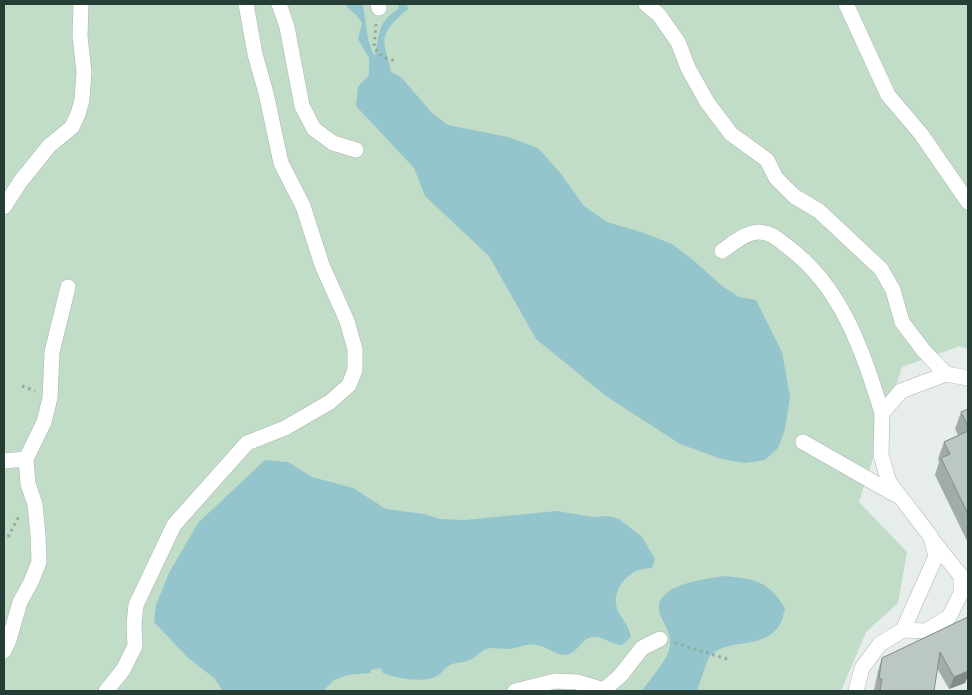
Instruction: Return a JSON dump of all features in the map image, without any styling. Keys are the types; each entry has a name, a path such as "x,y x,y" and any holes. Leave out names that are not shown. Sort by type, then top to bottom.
{"lane":[{"path":"4,207 20,182 49,146 72,127 78,114 82,100 84,72 80,36 81,4"},
{"path":"106,691 123,670 135,646 134,624 136,605 174,525 247,443 284,428 330,402 349,385 355,370 355,349 347,321 322,264 303,206 281,162 266,93 254,54 246,4"},
{"path":"279,4 287,27 302,106 314,130 333,143 356,150"},
{"path":"646,4 659,15 678,42 688,68 708,102 731,134 767,160 776,178 794,196 819,211 881,269 893,290 902,322 924,351 946,374"},
{"path":"846,4 888,95 921,134 968,202"},
{"path":"722,251 739,238 757,232 771,234 799,256 828,288 855,336 882,413 881,455 889,482 961,576 961,594 948,617 926,631 903,630 880,644 862,668 856,691"},
{"path":"4,651 20,602 31,582 38,562 37,520 35,504 28,484 26,459 44,422 50,398 52,352 68,287"},
{"path":"882,413 901,391 946,374 968,378"},
{"path":"803,442 900,497"},
{"path":"4,461 26,459"},
{"path":"903,630 936,556 931,537"},
{"path":"515,691 555,681 577,682 603,690 620,676 642,648 660,638"}],"path":[{"path":"378,6 374,48 383,57 395,61"},
{"path":"660,638 727,659"}],"green space":[{"path":"4,4 968,4 968,349 960,346 902,367 859,502 907,552 898,603 866,632 841,691 4,691"}],"water":[{"path":"347,4 363,4 368,39 375,55 384,22 399,8 398,4 407,4 408,9 386,33 384,44 391,72 401,77 432,113 448,125 508,137 538,148 561,174 584,206 607,222 672,244 722,286 739,297 756,300 782,352 790,397 785,429 778,448 765,460 745,463 722,459 680,444 606,396 536,339 489,256 425,196 414,168 356,106 358,87 369,75 369,58 358,39 362,23 347,7"},
{"path":"265,460 288,462 312,477 353,488 386,509 424,514 440,519 465,520 557,511 593,517 609,516 619,519 642,537 655,559 652,568 636,571 631,574 622,583 616,594 619,613 628,627 631,637 622,645 597,637 589,638 573,652 565,655 532,645 510,649 491,648 469,660 450,665 437,676 423,680 388,675 383,673 381,668 371,670 371,673 348,675 334,680 323,691 223,691 214,678 187,657 154,622 156,605 169,573 198,523"},
{"path":"725,576 753,580 773,592 785,609 780,624 765,638 728,646 711,655 697,691 642,691 661,665 669,650 669,636 661,617 659,606 662,598 680,586"}],"building":[{"path":"968,409 968,426 961,412"},
{"path":"968,431 968,514 941,458 950,454 944,442"},
{"path":"968,617 968,671 954,677 940,652 934,691 880,691 882,679 879,678 882,658"}]}
